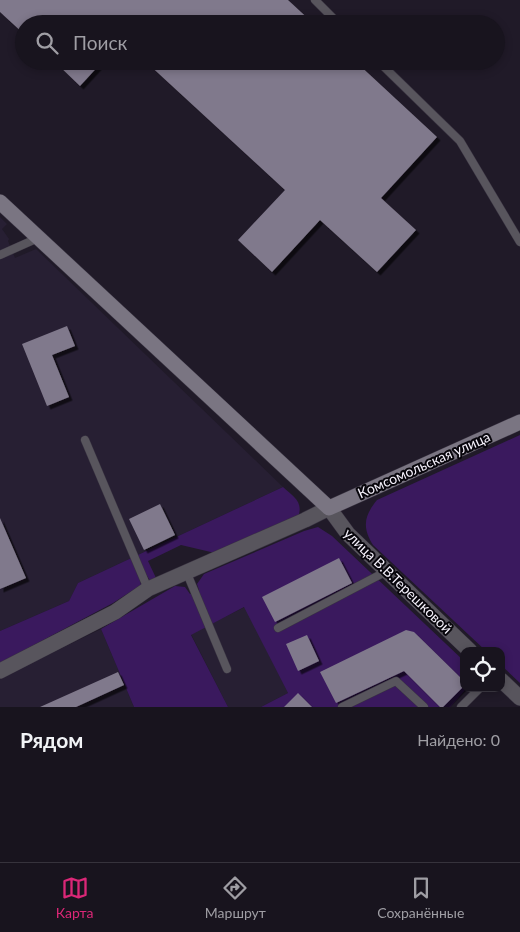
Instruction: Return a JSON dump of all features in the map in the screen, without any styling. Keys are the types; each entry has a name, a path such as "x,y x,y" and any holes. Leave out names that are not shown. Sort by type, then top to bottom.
{"main road":[{"path":"0,202 329,508"},
{"name":"Комсомольская улица","path":"329,508 520,422"}],"street":[{"name":"улица В.В.Терешковой","path":"329,508 348,534 466,647"},
{"path":"0,671 115,612 148,589 329,508"},
{"path":"505,684 520,698"}],"lane":[{"path":"315,0 330,15"},
{"path":"387,70 460,141 520,242"},
{"path":"0,255 38,238"},
{"path":"85,440 148,589"},
{"path":"186,571 227,668"},
{"path":"278,628 387,571"},
{"path":"342,707 396,681 424,707"},
{"path":"461,707 476,692"}],"shaded area":[{"path":"0,217 7,224 2,229 9,239 8,241 15,258 36,249 283,487 78,583 69,601 0,631"},
{"path":"520,435 520,683 505,669 505,647 482,647 373,545 367,533 366,522 369,511 377,500"},
{"path":"283,487 299,503 298,517 215,553 181,545 148,561 156,578 150,581 145,572 139,576 141,585 113,603 0,663 0,631 69,601 78,583"},
{"path":"318,527 332,536 460,657 460,692 463,692 450,707 261,707 288,693 244,607 191,635 228,707 134,707 101,629 175,586 185,587 190,594 199,590 197,584 204,574 304,531"},
{"path":"245,607 288,693 261,707 228,707 191,634"},
{"path":"101,629 134,707 0,707 0,678"}],"building":[{"path":"0,0 288,0 304,15 15,15 15,26 0,12"},
{"path":"63,70 95,70 80,86"},
{"path":"155,70 365,70 437,137 381,198 416,230 377,272 320,220 272,272 238,240 285,190"},
{"path":"67,326 75,346 52,355 69,397 47,406 22,344"},
{"path":"160,504 175,535 144,550 129,519"},
{"path":"0,518 26,578 0,589"},
{"path":"339,558 352,583 275,622 262,597"},
{"path":"406,630 414,632 460,677 460,690 443,707 440,707 404,671 336,703 320,672"},
{"path":"307,635 319,661 298,671 286,644"},
{"path":"118,672 124,685 76,707 40,707"},
{"path":"298,693 312,707 284,707"}]}
